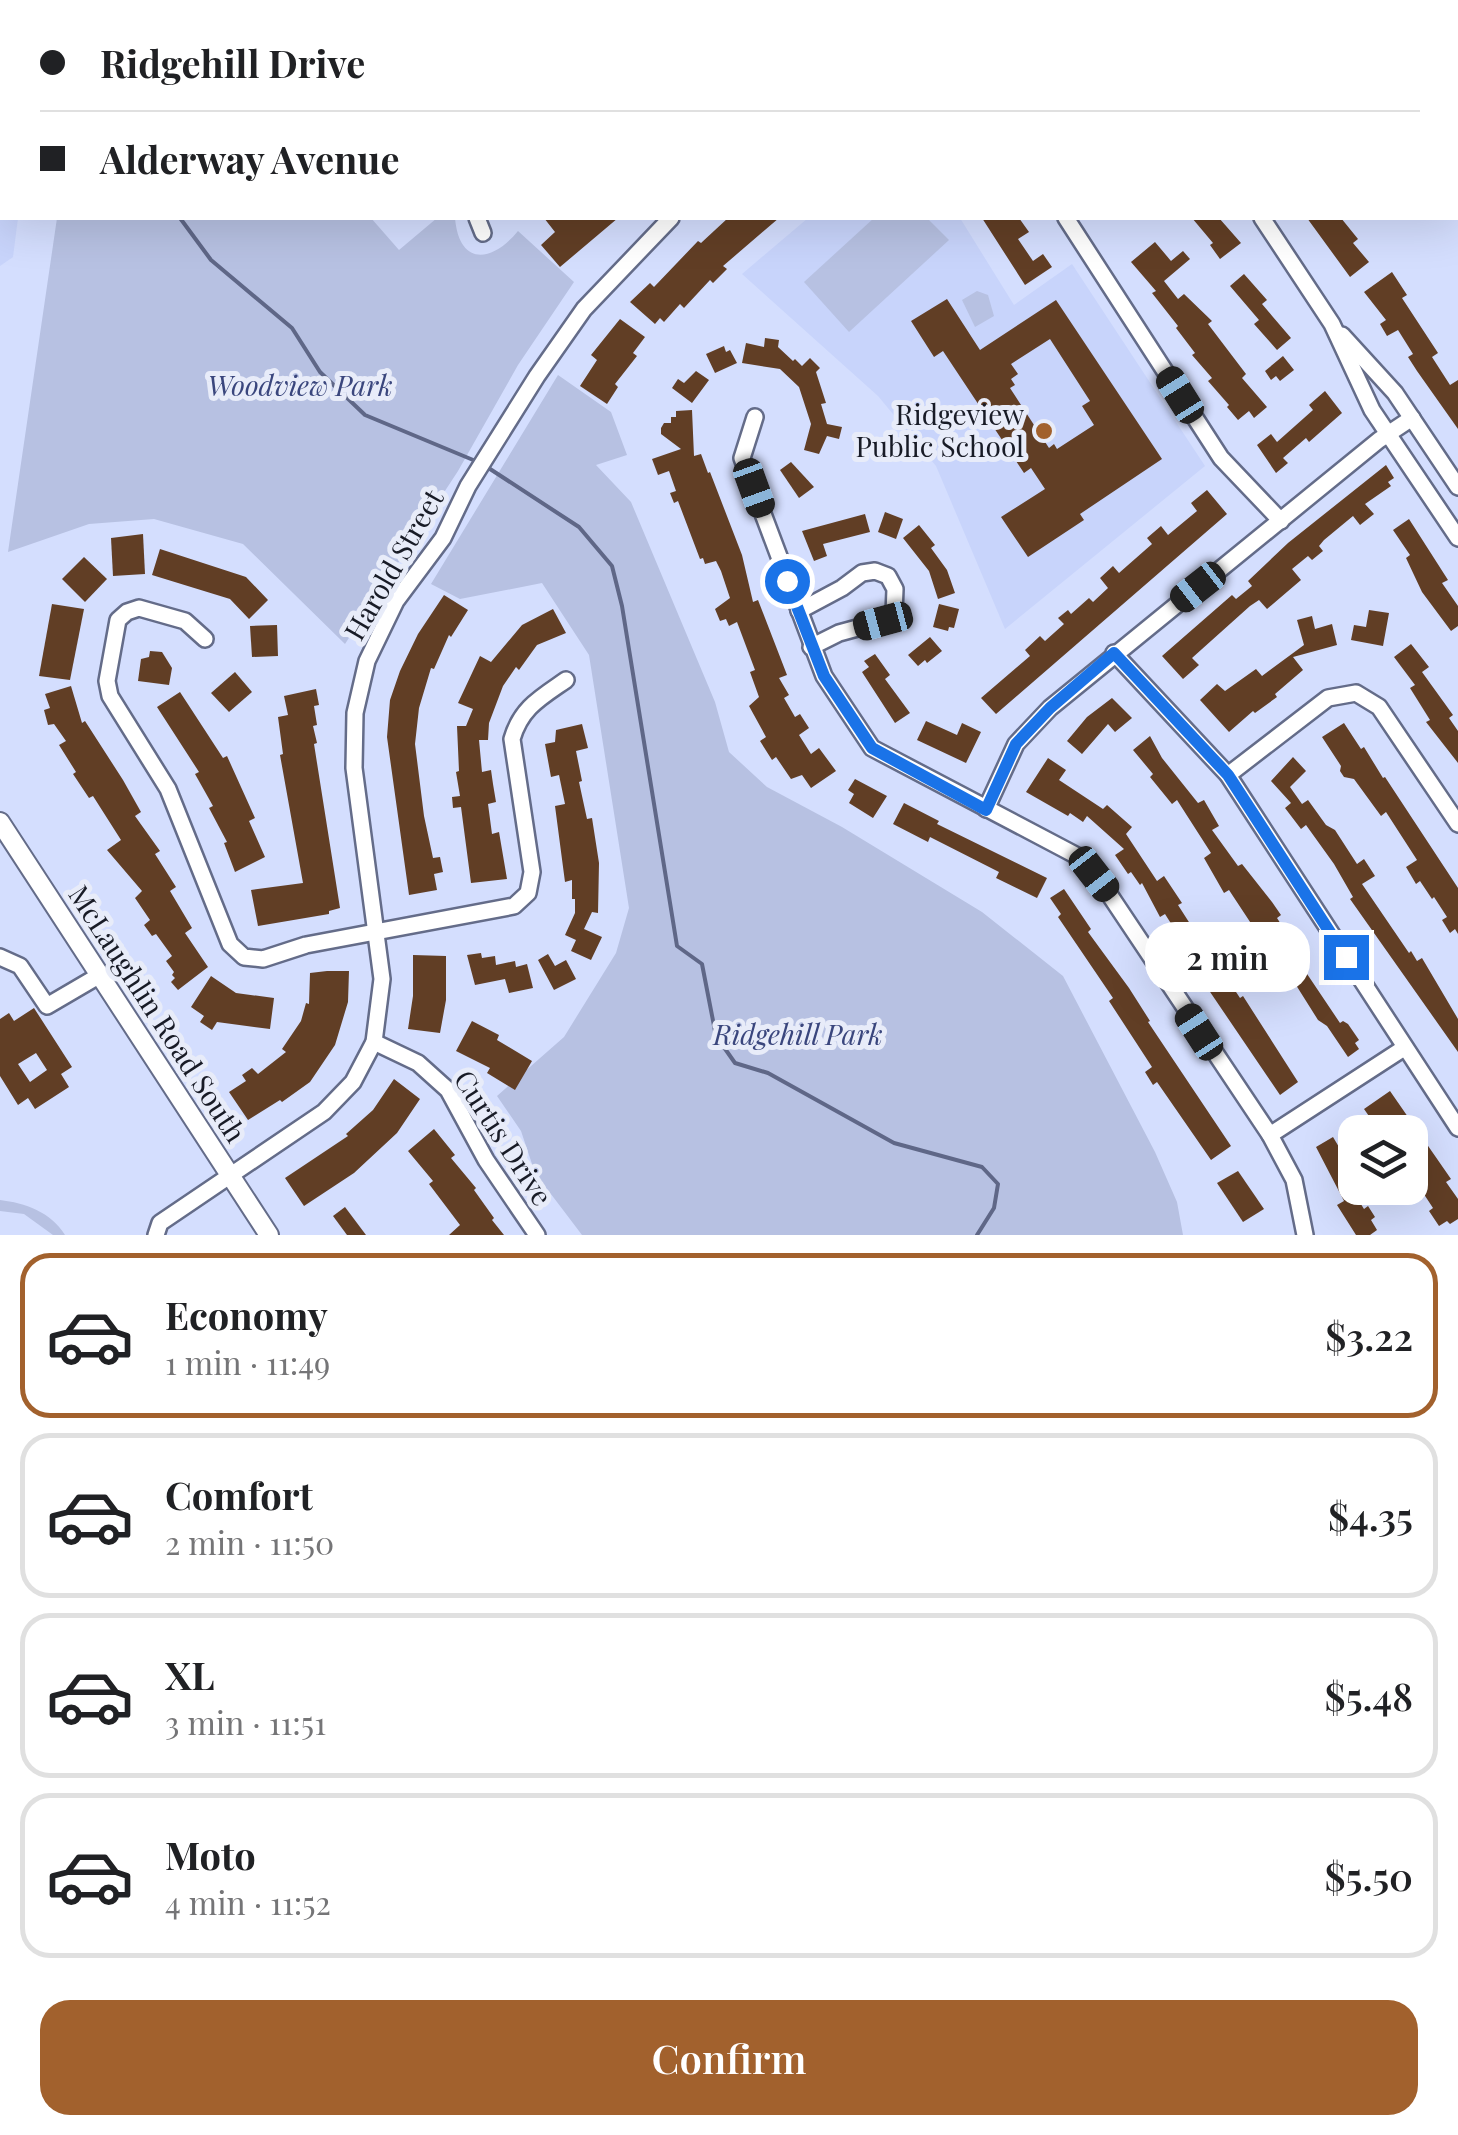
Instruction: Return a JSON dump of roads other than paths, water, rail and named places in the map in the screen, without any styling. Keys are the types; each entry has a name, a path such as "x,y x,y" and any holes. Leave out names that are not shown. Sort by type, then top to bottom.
{"main road":[{"name":"McLaughlin Road South","path":"0,822 269,1235"}],"street":[{"name":"Harold Street","path":"156,1235 160,1223 324,1112 353,1082 374,1042 382,979 354,768 355,713 366,661 396,601 443,538 468,486 584,309 669,220"},
{"path":"1067,220 1221,458 1282,521"},
{"path":"1263,220 1332,324 1370,406 1458,538"},
{"path":"1332,324 1392,388 1458,487"},
{"path":"754,417 742,458 811,648 824,676 872,748 1081,858 1270,1135 1294,1180 1305,1235"},
{"path":"986,810 1016,744 1050,708 1388,433 1412,418"},
{"path":"798,612 862,573 875,571 888,576 895,589 894,614 811,648"},
{"path":"205,639 185,620 139,608 127,612 118,620 107,681 110,696 168,789 230,944 244,957 263,959 306,945 514,906 528,892 532,872 512,739 528,706 566,680"},
{"path":"1114,653 1228,775 1458,1128"},
{"path":"1228,775 1328,698 1356,692 1379,707 1458,824"},
{"path":"0,957 20,966 47,1006 100,975"},
{"name":"Curtis Drive","path":"374,1042 418,1063 448,1090 486,1160 536,1235"},
{"path":"1270,1135 1404,1048"}],"waterway":[{"path":"181,220 211,260 292,328 320,372 365,415 478,462"},
{"path":"487,467 579,527 612,566 622,606 677,946 702,964 716,1036 735,1063 768,1073 894,1143 982,1167 998,1184 994,1208 977,1235"}],"place":[{"name":"Ridgeview Public School","path":"1044,431"}],"park label":[{"name":"Woodview Park","path":"300,386"},
{"name":"Ridgehill Park","path":"798,1035"}]}
